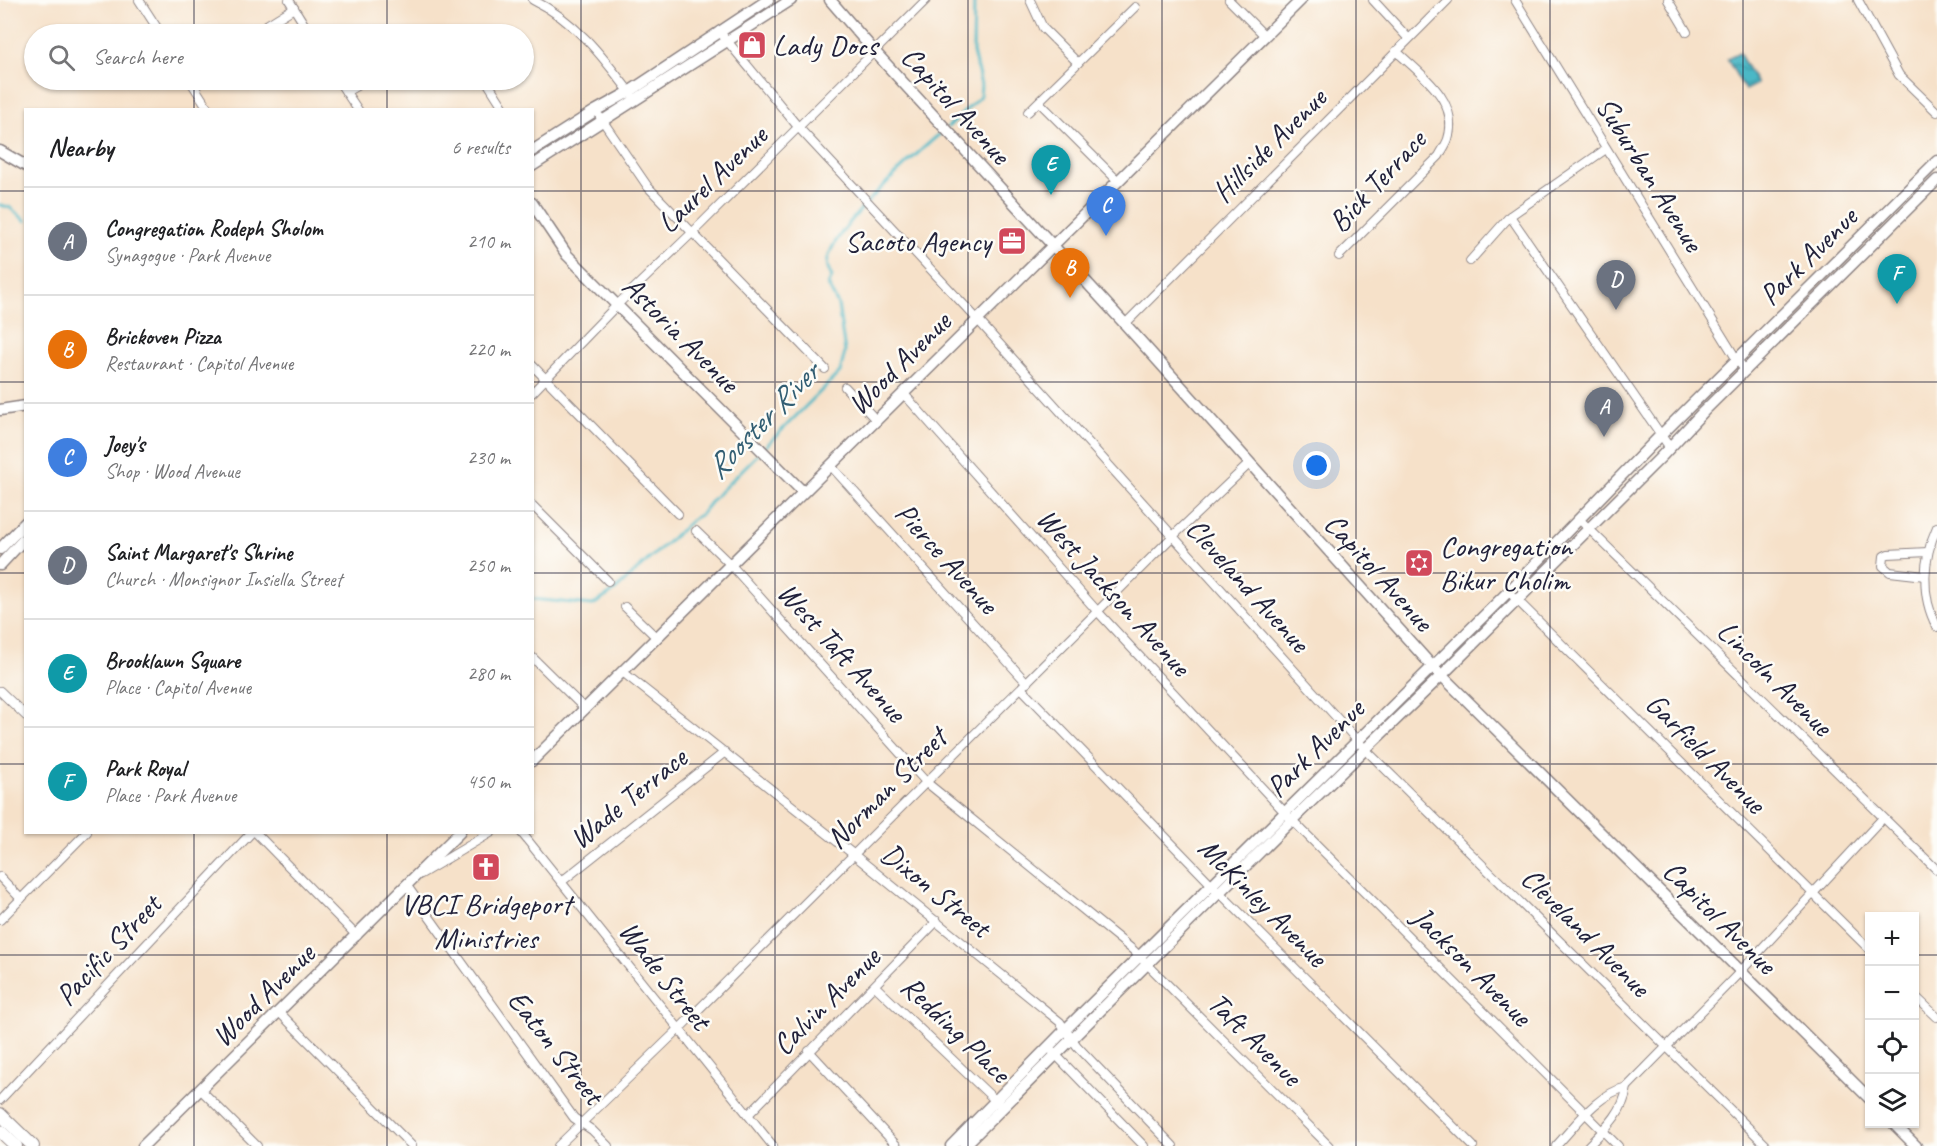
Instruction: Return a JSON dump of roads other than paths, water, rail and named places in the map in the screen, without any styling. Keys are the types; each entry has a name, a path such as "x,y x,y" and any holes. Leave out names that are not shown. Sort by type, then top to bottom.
{"main road":[{"path":"536,164 602,121 719,32 768,0"},
{"path":"534,150 595,111 632,96 791,0"},
{"name":"Capitol Avenue","path":"830,0 1441,676 1865,1095"},
{"name":"Wood Avenue","path":"534,759 1301,0"},
{"path":"0,151 24,165"},
{"name":"Park Avenue","path":"964,1146 1048,1047 1069,1034 1143,961 1288,816 1357,739 1509,591 1660,436 1937,161"},
{"name":"Park Avenue","path":"1288,816 1365,749 1441,676 1937,180"},
{"name":"Astoria Avenue","path":"534,206 567,255 803,492"},
{"path":"1892,206 1902,216"},
{"path":"1867,232 1875,242"},
{"path":"1714,384 1723,394"},
{"path":"0,410 24,406"},
{"path":"0,549 24,524"},
{"path":"0,565 24,539"},
{"name":"Wood Avenue","path":"143,1146 458,834"},
{"name":"Park Avenue","path":"951,1146 1056,1055 1069,1034"},
{"path":"0,1114 33,1146"},
{"path":"1898,1128 1916,1146"},
{"path":"0,1131 16,1146"}],"street":[{"path":"139,0 155,24"},
{"path":"533,0 549,8 589,40 632,96"},
{"name":"Laurel Avenue","path":"534,391 618,304 799,128 926,0"},
{"path":"1030,0 1043,28 1078,63"},
{"path":"1229,0 1264,36"},
{"path":"1373,0 1408,38"},
{"name":"Hillside Avenue","path":"1125,324 1448,0"},
{"name":"Suburban Avenue","path":"1515,0 1737,360 1746,371"},
{"path":"1668,0 1687,32"},
{"path":"1858,0 1899,75 1937,112"},
{"path":"265,24 291,4 304,24"},
{"path":"1028,112 1135,7"},
{"name":"Cleveland Avenue","path":"719,32 799,128 977,319 1365,749 1767,1146"},
{"name":"Bick Terrace","path":"1340,256 1439,156 1448,139 1451,118 1444,99 1429,81 1396,51"},
{"path":"196,90 208,108"},
{"path":"350,90 346,92 357,108"},
{"path":"492,90 504,108"},
{"path":"1039,102 1117,180"},
{"path":"595,111 648,188 825,369"},
{"path":"1470,261 1510,216 1606,149"},
{"path":"1510,216 1670,448"},
{"path":"534,367 678,514"},
{"path":"845,387 877,421"},
{"name":"West Jackson Avenue","path":"904,394 1098,612 1288,816"},
{"name":"Norman Street","path":"558,1146 1172,537 1249,464"},
{"name":"Pierce Avenue","path":"831,466 1024,686"},
{"path":"534,507 608,581"},
{"name":"Lincoln Avenue","path":"1580,520 1937,870"},
{"path":"1937,527 1928,552 1925,576 1925,588 1937,627"},
{"name":"West Taft Avenue","path":"696,531 731,565 926,782 1143,961"},
{"path":"1925,576 1890,572 1883,566 1884,556 1928,552"},
{"name":"Garfield Avenue","path":"1509,591 1865,946"},
{"path":"625,607 657,638"},
{"path":"534,659 585,709"},
{"name":"Dixon Street","path":"624,672 1052,1015 1173,1146"},
{"name":"McKinley Avenue","path":"1024,686 1215,889 1473,1146"},
{"path":"0,691 24,714"},
{"name":"Wade Terrace","path":"561,882 725,752"},
{"name":"Jackson Avenue","path":"1288,816 1618,1146"},
{"path":"1556,1146 1604,1096 1627,1087 1668,1046 1883,818"},
{"path":"0,920 85,834"},
{"name":"Pacific Street","path":"0,1100 251,834"},
{"path":"255,834 357,936"},
{"name":"Wood Avenue","path":"415,877 489,834"},
{"name":"Wade Street","path":"523,834 773,1146"},
{"path":"0,877 21,899"},
{"name":"Eaton Street","path":"407,886 574,1118 592,1130 608,1146"},
{"name":"Calvin Avenue","path":"748,1115 937,921"},
{"name":"Taft Avenue","path":"1143,961 1329,1146"},
{"name":"Redding Place","path":"875,986 999,1104"},
{"path":"1919,999 1937,1017"},
{"path":"279,1012 412,1146"},
{"path":"1048,1047 1144,1146"},
{"path":"808,1051 897,1146"},
{"path":"1588,1146 1603,1131 1625,1100 1627,1087"},
{"path":"201,1090 257,1146"}],"water":[{"path":"1739,53 1757,84 1745,90 1727,59"}],"waterway":[{"name":"Rooster River","path":"948,127 980,97 981,85 973,52 974,0"},
{"name":"Rooster River","path":"534,599 593,605 613,592 701,514 712,500 840,372 845,352 838,305 828,285 832,277 827,261 834,245 860,211 914,156 943,131"},
{"name":"Rooster River","path":"0,205 9,207 24,219"}],"place":[{"name":"Lady Docs","path":"752,45"},
{"name":"Brooklawn Square","path":"1051,195"},
{"name":"Joey's","path":"1106,236"},
{"name":"Sacoto Agency","path":"1012,241"},
{"name":"Brickoven Pizza","path":"1070,298"},
{"name":"Park Royal","path":"1897,304"},
{"name":"Saint Margaret's Shrine","path":"1616,310"},
{"name":"Congregation Rodeph Sholom","path":"1604,437"},
{"name":"Congregation Bikur Cholim","path":"1419,563"},
{"name":"VBCI Bridgeport Ministries","path":"486,867"}]}
